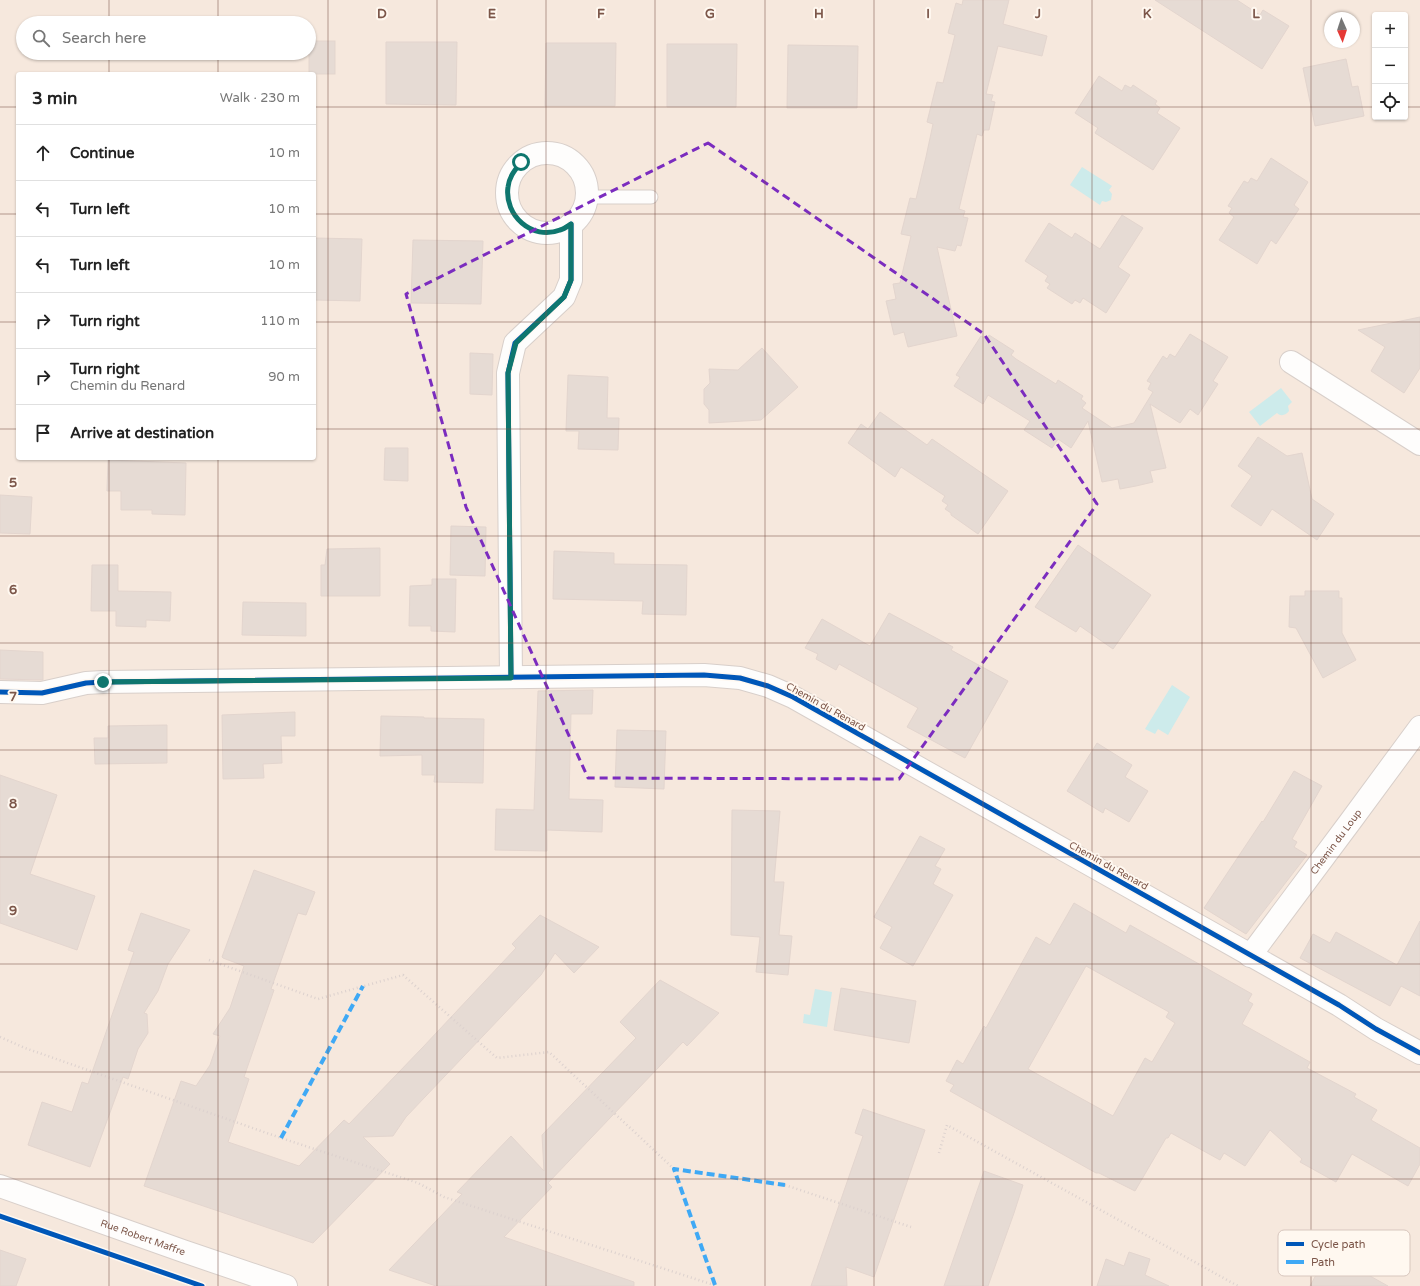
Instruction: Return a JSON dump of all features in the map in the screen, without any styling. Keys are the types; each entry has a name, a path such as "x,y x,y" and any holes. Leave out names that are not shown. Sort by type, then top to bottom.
{"street":[{"path":"546,153 559,154 572,161 581,171 586,184 587,197 579,216 571,224 559,231 546,232 532,230 521,223 512,212 508,200 508,186 512,173 521,162 532,155 546,153"},
{"path":"511,678 508,373 516,343 564,297 571,280 571,224"},
{"path":"1291,362 1420,444"},
{"name":"Chemin du Renard","path":"0,692 42,693 86,683 103,682 704,675 740,678 768,686 800,701 1339,1005 1376,1029 1420,1053"},
{"name":"Chemin du Loup","path":"1250,956 1420,727"},
{"name":"Rue Robert Maffre","path":"0,1186 176,1249 286,1286"}],"lane":[{"path":"587,197 651,197"}],"path":[{"path":"209,960 318,999 403,976 497,1058 549,1052 674,1169"},
{"path":"0,1037 25,1048 281,1138 418,1183 444,1197 717,1286"},
{"path":"939,1153 946,1125 1238,1286"},
{"path":"785,1185 911,1227"}],"highlighted area":[{"path":"708,143 984,334 1097,504 899,779 588,778 466,507 406,294"}],"shaded area":[{"path":"0,0 1420,0 1420,1286 0,1286"}],"water":[{"path":"1082,167 1112,186 1109,190 1112,194 1111,200 1106,202 1102,201 1100,205 1070,185"},
{"path":"1281,388 1292,402 1288,406 1289,411 1283,415 1277,413 1260,426 1249,412"},
{"path":"1172,685 1190,697 1168,735 1158,729 1155,734 1145,729"},
{"path":"815,989 832,992 827,1027 803,1023 804,1014 810,1015"}],"building":[{"path":"963,0 1009,0 1003,24 1047,36 1042,56 998,46 986,94 993,95 991,101 995,102 989,130 984,130 982,136 977,134 959,209 965,211 963,217 968,218 961,246 957,245 955,251 937,247 957,336 908,347 904,332 894,335 886,301 896,299 893,284 900,283 911,236 901,234 910,198 916,199 933,124 927,122 937,82 943,83 955,35 948,33 956,3 962,5"},
{"path":"1155,0 1237,0 1260,15 1263,10 1289,26 1262,69"},
{"path":"316,41 335,41 335,74 316,74 316,72 309,72 309,60 316,60"},
{"path":"386,42 457,42 456,105 386,104"},
{"path":"546,43 616,43 615,106 545,106"},
{"path":"667,44 737,44 736,107 667,107"},
{"path":"788,45 858,46 857,108 787,108"},
{"path":"1346,59 1352,87 1358,86 1364,116 1315,126 1303,68"},
{"path":"1099,76 1122,91 1125,85 1131,88 1133,85 1157,101 1155,104 1160,108 1157,113 1180,128 1153,170 1095,133 1098,128 1075,113"},
{"path":"1271,158 1308,182 1294,205 1299,209 1276,244 1271,240 1257,264 1219,240 1234,217 1229,213 1232,208 1228,206 1244,181 1248,183 1251,178 1257,181"},
{"path":"1122,215 1143,228 1118,267 1130,275 1106,313 1083,298 1080,303 1075,300 1072,304 1047,288 1050,284 1045,281 1048,276 1025,261 1049,223 1072,238 1075,233 1100,249"},
{"path":"316,238 362,239 360,301 316,300"},
{"path":"413,240 483,241 481,304 411,303"},
{"path":"1420,317 1420,368 1404,393 1371,371 1385,347 1358,330"},
{"path":"1190,334 1228,357 1213,381 1218,384 1198,415 1190,409 1180,423 1150,404 1166,468 1150,471 1153,482 1136,486 1120,489 1118,479 1102,482 1088,421 1071,448 1058,439 1052,448 1024,430 1030,421 988,395 983,404 954,386 960,377 956,375 981,336 987,340 989,335 1014,351 1011,355 1016,359 1056,384 1058,380 1083,396 1081,399 1086,403 1082,408 1112,428 1134,423 1153,392 1148,389 1151,383 1147,381 1163,356 1167,359 1170,354 1175,357"},
{"path":"762,348 798,387 761,420 709,423 709,410 704,404 704,389 710,383 709,369 738,370"},
{"path":"470,353 493,354 492,395 470,394"},
{"path":"568,375 608,377 607,418 619,418 618,450 578,449 579,431 566,431"},
{"path":"880,412 927,445 932,439 1008,491 978,534 945,509 948,505 942,501 945,496 901,467 895,477 848,443 861,424 868,429"},
{"path":"1258,437 1287,456 1302,453 1312,499 1334,514 1317,540 1272,509 1261,526 1231,506 1252,476 1238,466"},
{"path":"385,448 408,448 408,481 384,480"},
{"path":"108,460 186,463 185,515 152,514 152,510 121,510 121,491 107,491"},
{"path":"0,495 32,497 30,534 0,533"},
{"path":"451,526 486,527 485,576 450,575"},
{"path":"1078,545 1151,595 1113,649 1080,626 1076,632 1035,607"},
{"path":"380,548 380,596 321,596 321,565 325,565 327,549"},
{"path":"554,551 614,553 614,564 687,565 686,615 642,614 643,601 553,599"},
{"path":"92,565 118,565 118,591 171,592 170,621 146,620 146,627 116,626 116,611 91,611"},
{"path":"432,579 456,579 455,632 431,631 431,626 409,626 410,586 432,585"},
{"path":"1305,591 1339,591 1339,598 1342,598 1342,633 1356,660 1323,678 1296,628 1289,627 1290,596 1305,596"},
{"path":"243,602 306,603 306,636 242,635"},
{"path":"889,613 953,647 951,650 1008,681 965,758 907,727 918,708 839,664 836,670 816,659 818,654 805,648 822,619 870,646"},
{"path":"0,650 43,652 43,680 0,679"},
{"path":"593,690 592,714 571,714 569,799 603,800 602,832 547,830 547,851 495,850 496,809 534,810 538,691"},
{"path":"295,712 295,736 281,736 282,763 263,764 264,778 223,779 222,715"},
{"path":"381,716 484,719 483,783 434,782 435,775 422,775 422,755 380,756"},
{"path":"167,725 167,763 95,764 94,738 108,738 108,726"},
{"path":"617,730 666,731 664,789 615,787"},
{"path":"1097,743 1132,765 1125,777 1148,791 1129,822 1105,808 1103,813 1067,791"},
{"path":"1294,771 1322,786 1292,839 1297,842 1294,847 1307,855 1246,934 1204,908 1262,821 1263,822"},
{"path":"0,775 57,795 30,874 95,896 77,950 0,923"},
{"path":"732,810 780,811 774,882 784,882 779,935 792,936 788,975 756,972 760,937 731,935"},
{"path":"920,836 945,849 935,866 941,869 933,884 953,895 913,966 880,948 892,927 874,917"},
{"path":"254,870 315,892 306,915 298,913 271,989 274,990 244,1077 249,1079 228,1142 299,1166 344,1120 349,1124 423,1047 516,948 512,944 540,915 599,947 574,973 555,953 541,975 406,1117 393,1136 363,1137 390,1164 313,1243 144,1186 181,1081 196,1086 210,1065 220,1036 213,1034 230,1008 244,966 222,957"},
{"path":"1074,903 1126,933 1130,925 1252,994 1248,1001 1253,1004 1242,1024 1310,1062 1307,1068 1356,1094 1354,1097 1377,1110 1371,1120 1420,1148 1420,1164 1408,1186 1352,1154 1336,1182 1300,1162 1302,1159 1270,1130 1245,1166 1224,1153 1220,1160 1171,1133 1168,1138 1166,1138 1135,1191 1099,1173 1096,1173 950,1091 954,1085 946,1081 957,1060 963,1064 984,1026 986,1028 1036,937 1050,945","holes":["1086,966 1169,1012 1166,1017 1175,1023 1152,1062 1145,1058 1113,1116 1028,1069"]},
{"path":"141,913 190,930 168,964 158,991 144,1013 147,1014 148,1033 138,1049 128,1079 123,1077 90,1167 28,1145 42,1102 72,1112 82,1082 88,1084 134,952 128,950"},
{"path":"1420,921 1420,996 1401,986 1390,1006 1300,958 1313,934 1330,943 1336,932 1397,965"},
{"path":"660,980 719,1013 687,1046 683,1042 611,1117 548,1183 552,1187 504,1237 634,1282 634,1286 436,1286 389,1270 462,1194 457,1192 511,1136 544,1171 542,1135 636,1038 620,1022"},
{"path":"841,988 916,1001 909,1043 834,1030"},
{"path":"863,1109 925,1130 874,1277 846,1267 847,1286 811,1286 863,1136 855,1133"},
{"path":"984,1171 1023,1185 1014,1213 988,1286 944,1286"},
{"path":"0,1250 26,1259 16,1286 0,1286"},
{"path":"1129,1252 1150,1259 1145,1275 1169,1286 1097,1286 1106,1259 1124,1266"},
{"path":"1315,1276 1370,1276 1388,1286 1310,1286"}],"marked path":[{"path":"281,1138 363,986"},
{"path":"715,1285 674,1169 785,1185"}],"cycle path":[{"path":"511,677 508,373 515,343 564,297 571,280 571,224"},
{"path":"0,692 42,693 86,683 103,682 704,675 740,678 768,686 793,697 1339,1005 1376,1029 1420,1053"},
{"path":"0,1216 202,1286"}],"route":[{"path":"103,682 511,678 508,373 516,343 564,297 571,280 571,224 559,231 546,232 532,230 521,223 512,212 508,200 508,186 512,173 521,162"}]}
